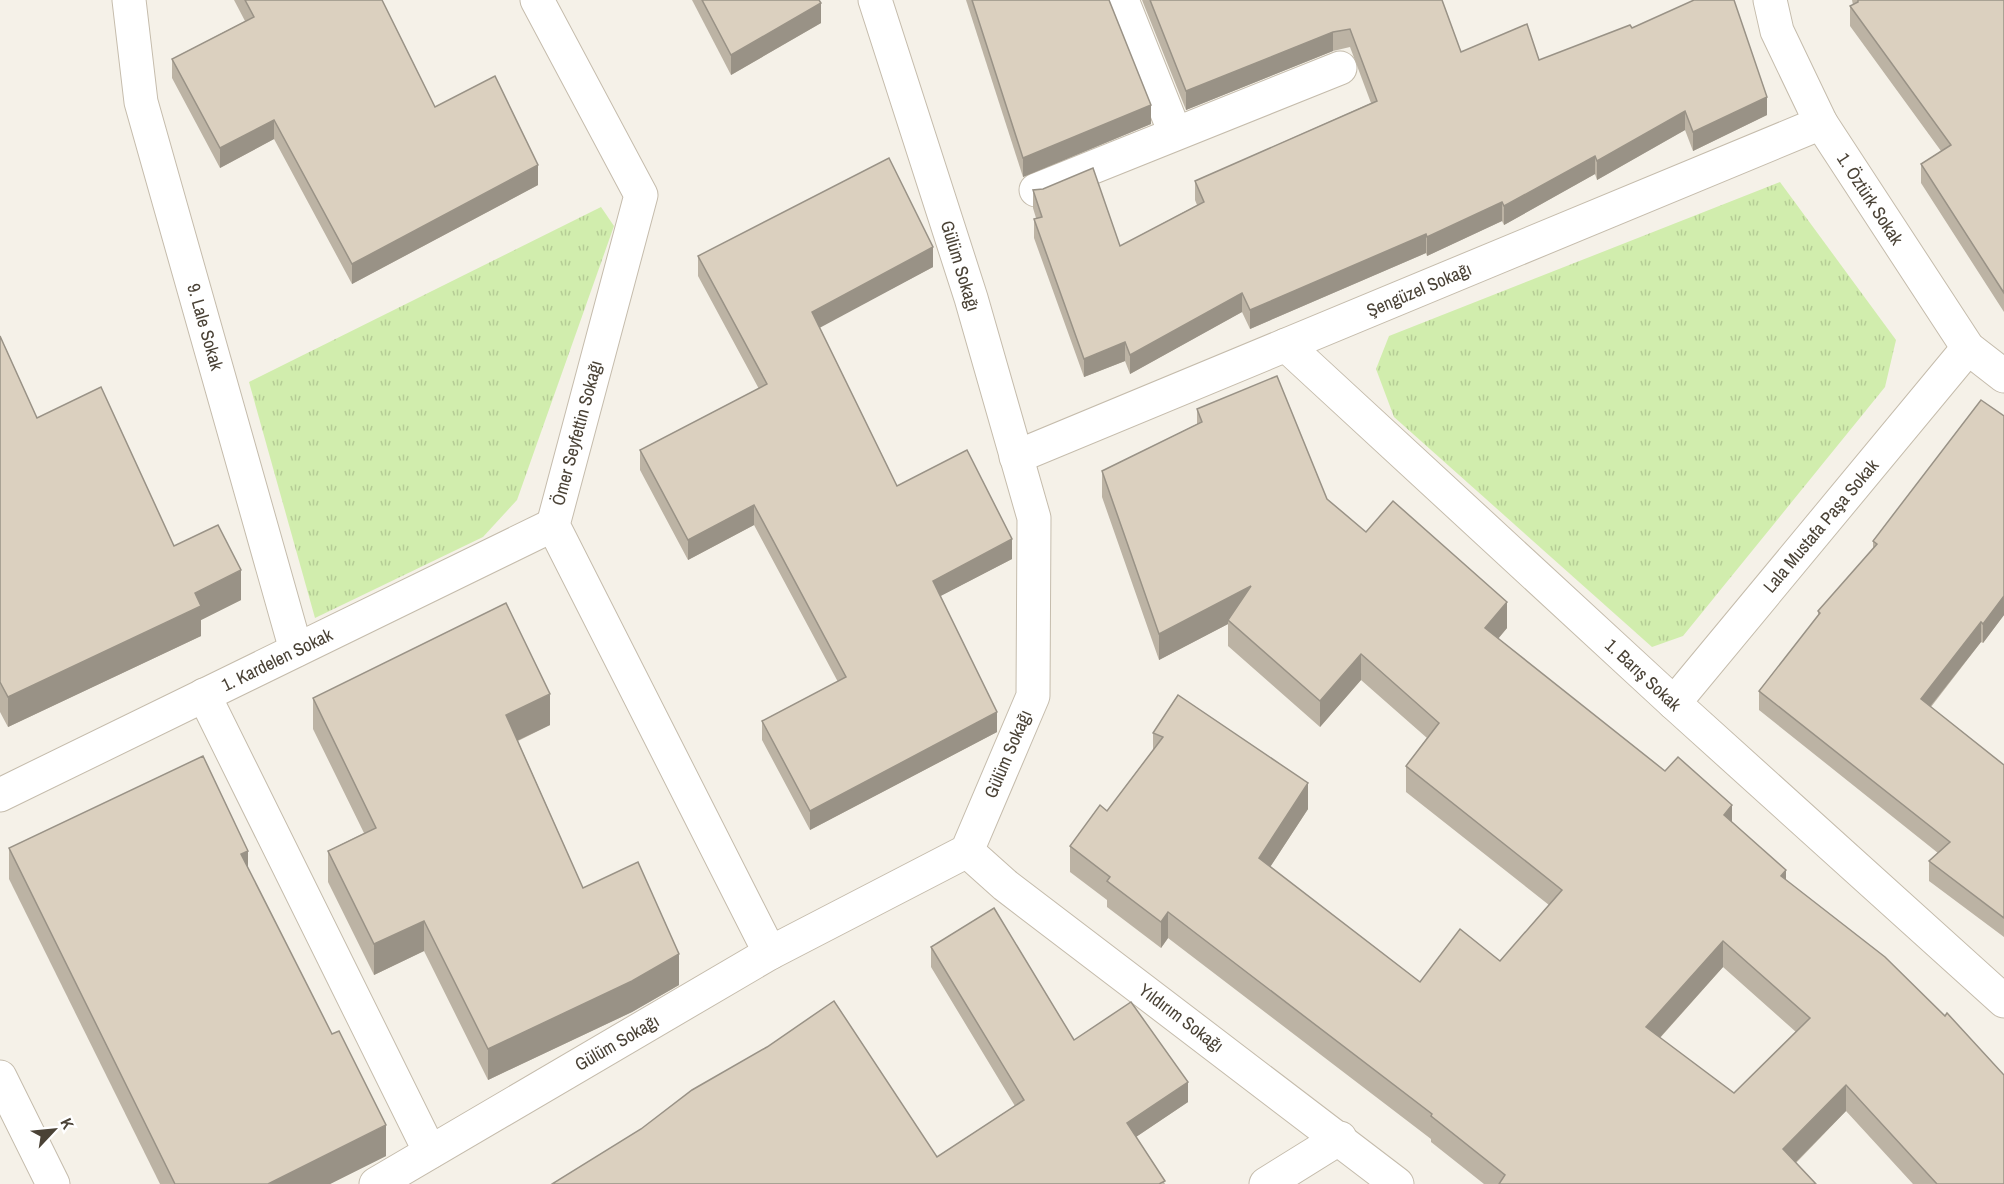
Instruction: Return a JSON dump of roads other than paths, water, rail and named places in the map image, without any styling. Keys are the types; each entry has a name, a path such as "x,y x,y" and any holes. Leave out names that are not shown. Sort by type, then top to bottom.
{"street":[{"name":"9. Lale Sokak","path":"129,0 141,102 296,650"},
{"name":"Ömer Seyfettin Sokağı","path":"537,0 641,195 553,525 770,953"},
{"name":"Gülüm Sokağı","path":"376,1184 770,953 967,851 1033,696 1034,518 971,298 875,0"},
{"path":"1122,0 1175,133"},
{"name":"1. Öztürk Sokak","path":"1770,0 1777,31 1821,123 1968,348 2004,376"},
{"path":"1036,190 1340,68"},
{"name":"Şengüzel Sokağı","path":"1016,457 1821,123"},
{"name":"1. Barış Sokak","path":"1286,345 1674,703 2004,1001"},
{"name":"Lala Mustafa Paşa Sokak","path":"1674,703 1968,348"},
{"name":"1. Kardelen Sokak","path":"0,795 553,525"},
{"path":"204,695 430,1152"},
{"name":"Yıldırım Sokağı","path":"967,851 1005,885 1340,1138 1397,1184"},
{"path":"0,1077 53,1184"},
{"path":"1266,1184 1340,1138"}]}
